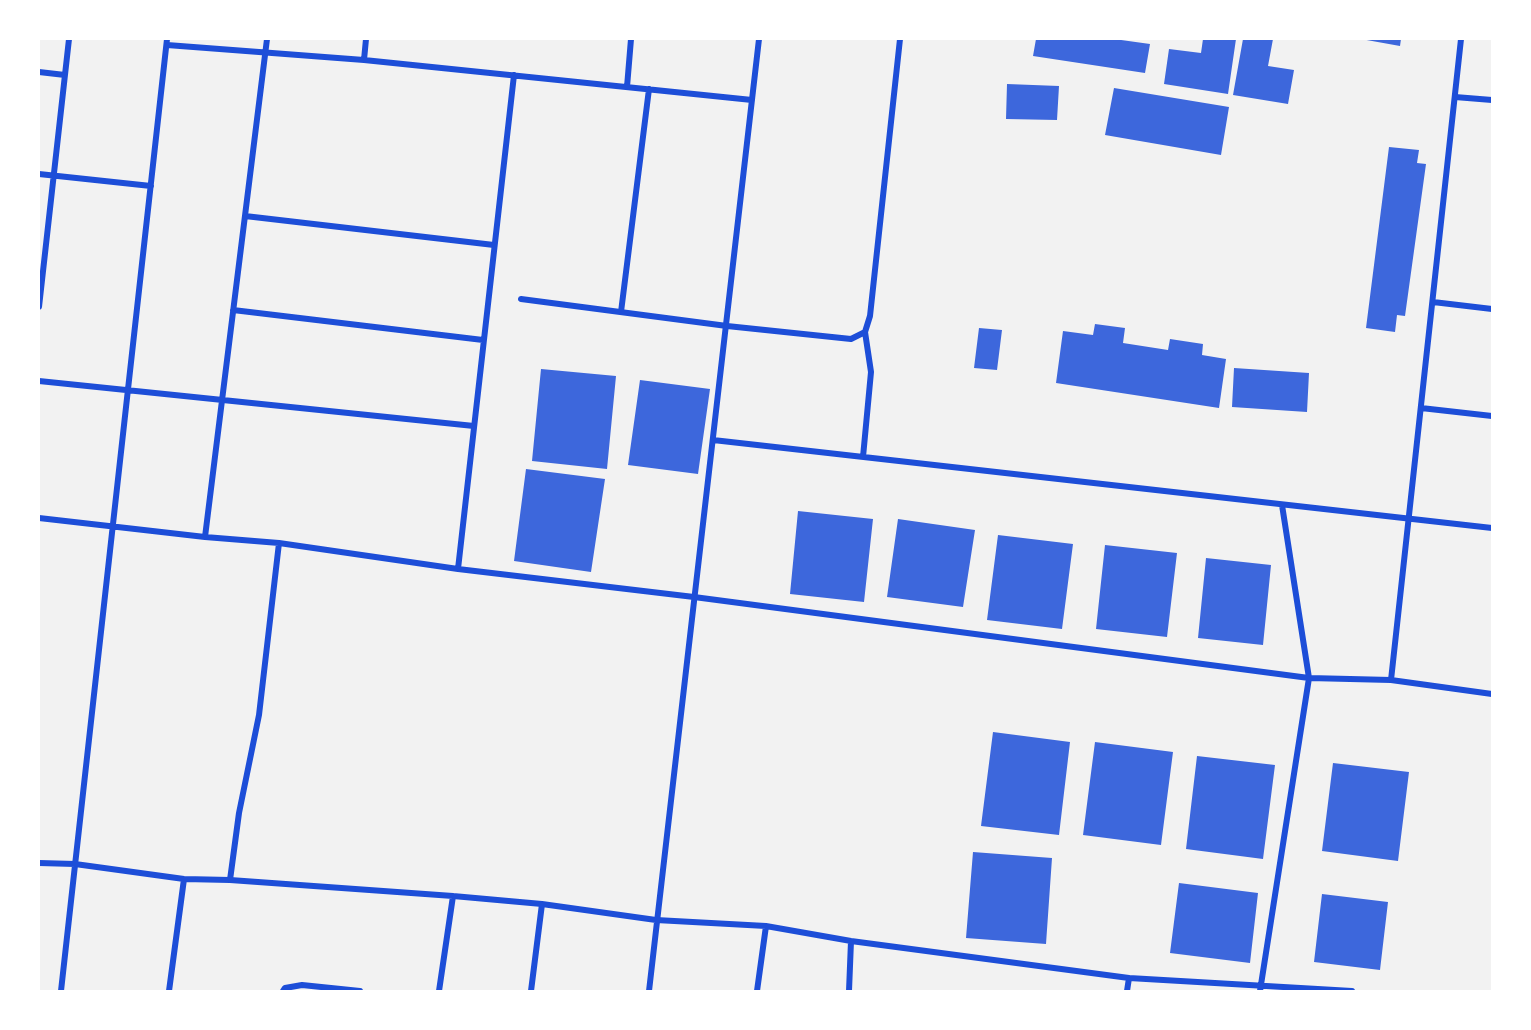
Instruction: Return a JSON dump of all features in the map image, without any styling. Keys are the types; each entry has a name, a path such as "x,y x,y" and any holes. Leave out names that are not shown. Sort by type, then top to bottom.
{"street":[{"path":"39,307 69,39"},
{"path":"205,537 267,39"},
{"path":"364,60 366,39"},
{"path":"627,87 631,39"},
{"path":"649,991 759,39"},
{"path":"863,457 871,372 864,332 870,316 900,39"},
{"path":"1391,680 1461,39"},
{"path":"61,991 167,42 752,100"},
{"path":"39,72 65,75"},
{"path":"458,568 513,75"},
{"path":"621,312 649,89"},
{"path":"1455,97 1492,100"},
{"path":"39,174 151,186"},
{"path":"245,216 494,244"},
{"path":"521,299 727,326 851,339 864,332"},
{"path":"1433,303 1492,309"},
{"path":"233,310 483,340"},
{"path":"39,381 474,426"},
{"path":"1421,408 1492,416"},
{"path":"713,440 1492,528"},
{"path":"1260,988 1309,678 1282,505"},
{"path":"39,518 279,543 1309,678 1391,680 1492,694"},
{"path":"231,880 239,813 259,715 279,543"},
{"path":"39,863 75,864 184,879 231,880 542,904 656,920 766,926 851,941 1129,978 1260,988 1352,991"},
{"path":"169,991 184,879"},
{"path":"439,991 453,896"},
{"path":"531,991 542,904"},
{"path":"757,991 766,926"},
{"path":"849,991 851,941"},
{"path":"1127,991 1129,978"},
{"path":"283,991 285,988 302,985 360,991"}],"building":[{"path":"1036,39 1114,39 1150,44 1145,73 1033,56"},
{"path":"1203,39 1236,39 1228,94 1164,84 1169,49 1201,53"},
{"path":"1243,39 1273,39 1268,66 1294,70 1288,104 1233,95"},
{"path":"1361,39 1401,39 1400,46"},
{"path":"1007,84 1059,86 1057,120 1006,119"},
{"path":"1114,88 1229,107 1221,155 1105,135"},
{"path":"1389,147 1419,150 1417,163 1426,164 1405,316 1397,315 1395,332 1366,328"},
{"path":"1095,324 1125,328 1123,343 1168,350 1170,339 1203,344 1202,355 1226,359 1219,408 1056,383 1063,331 1093,335"},
{"path":"979,328 1002,330 997,370 974,368"},
{"path":"1234,368 1309,373 1307,412 1232,407"},
{"path":"541,369 616,376 607,469 532,461"},
{"path":"640,380 710,389 698,474 628,465"},
{"path":"526,469 605,479 591,572 514,561"},
{"path":"798,511 873,519 864,602 790,594"},
{"path":"898,519 975,530 963,607 887,597"},
{"path":"998,535 1073,544 1062,629 987,620"},
{"path":"1105,545 1177,553 1167,637 1096,629"},
{"path":"1206,558 1271,565 1263,645 1198,638"},
{"path":"993,732 1070,742 1059,835 981,826"},
{"path":"1095,742 1173,752 1161,845 1083,835"},
{"path":"1197,756 1275,765 1263,859 1186,849"},
{"path":"1333,763 1409,772 1398,861 1322,851"},
{"path":"973,852 1052,858 1046,944 966,938"},
{"path":"1179,883 1258,893 1250,963 1170,953"},
{"path":"1322,894 1388,902 1380,970 1314,962"}]}
